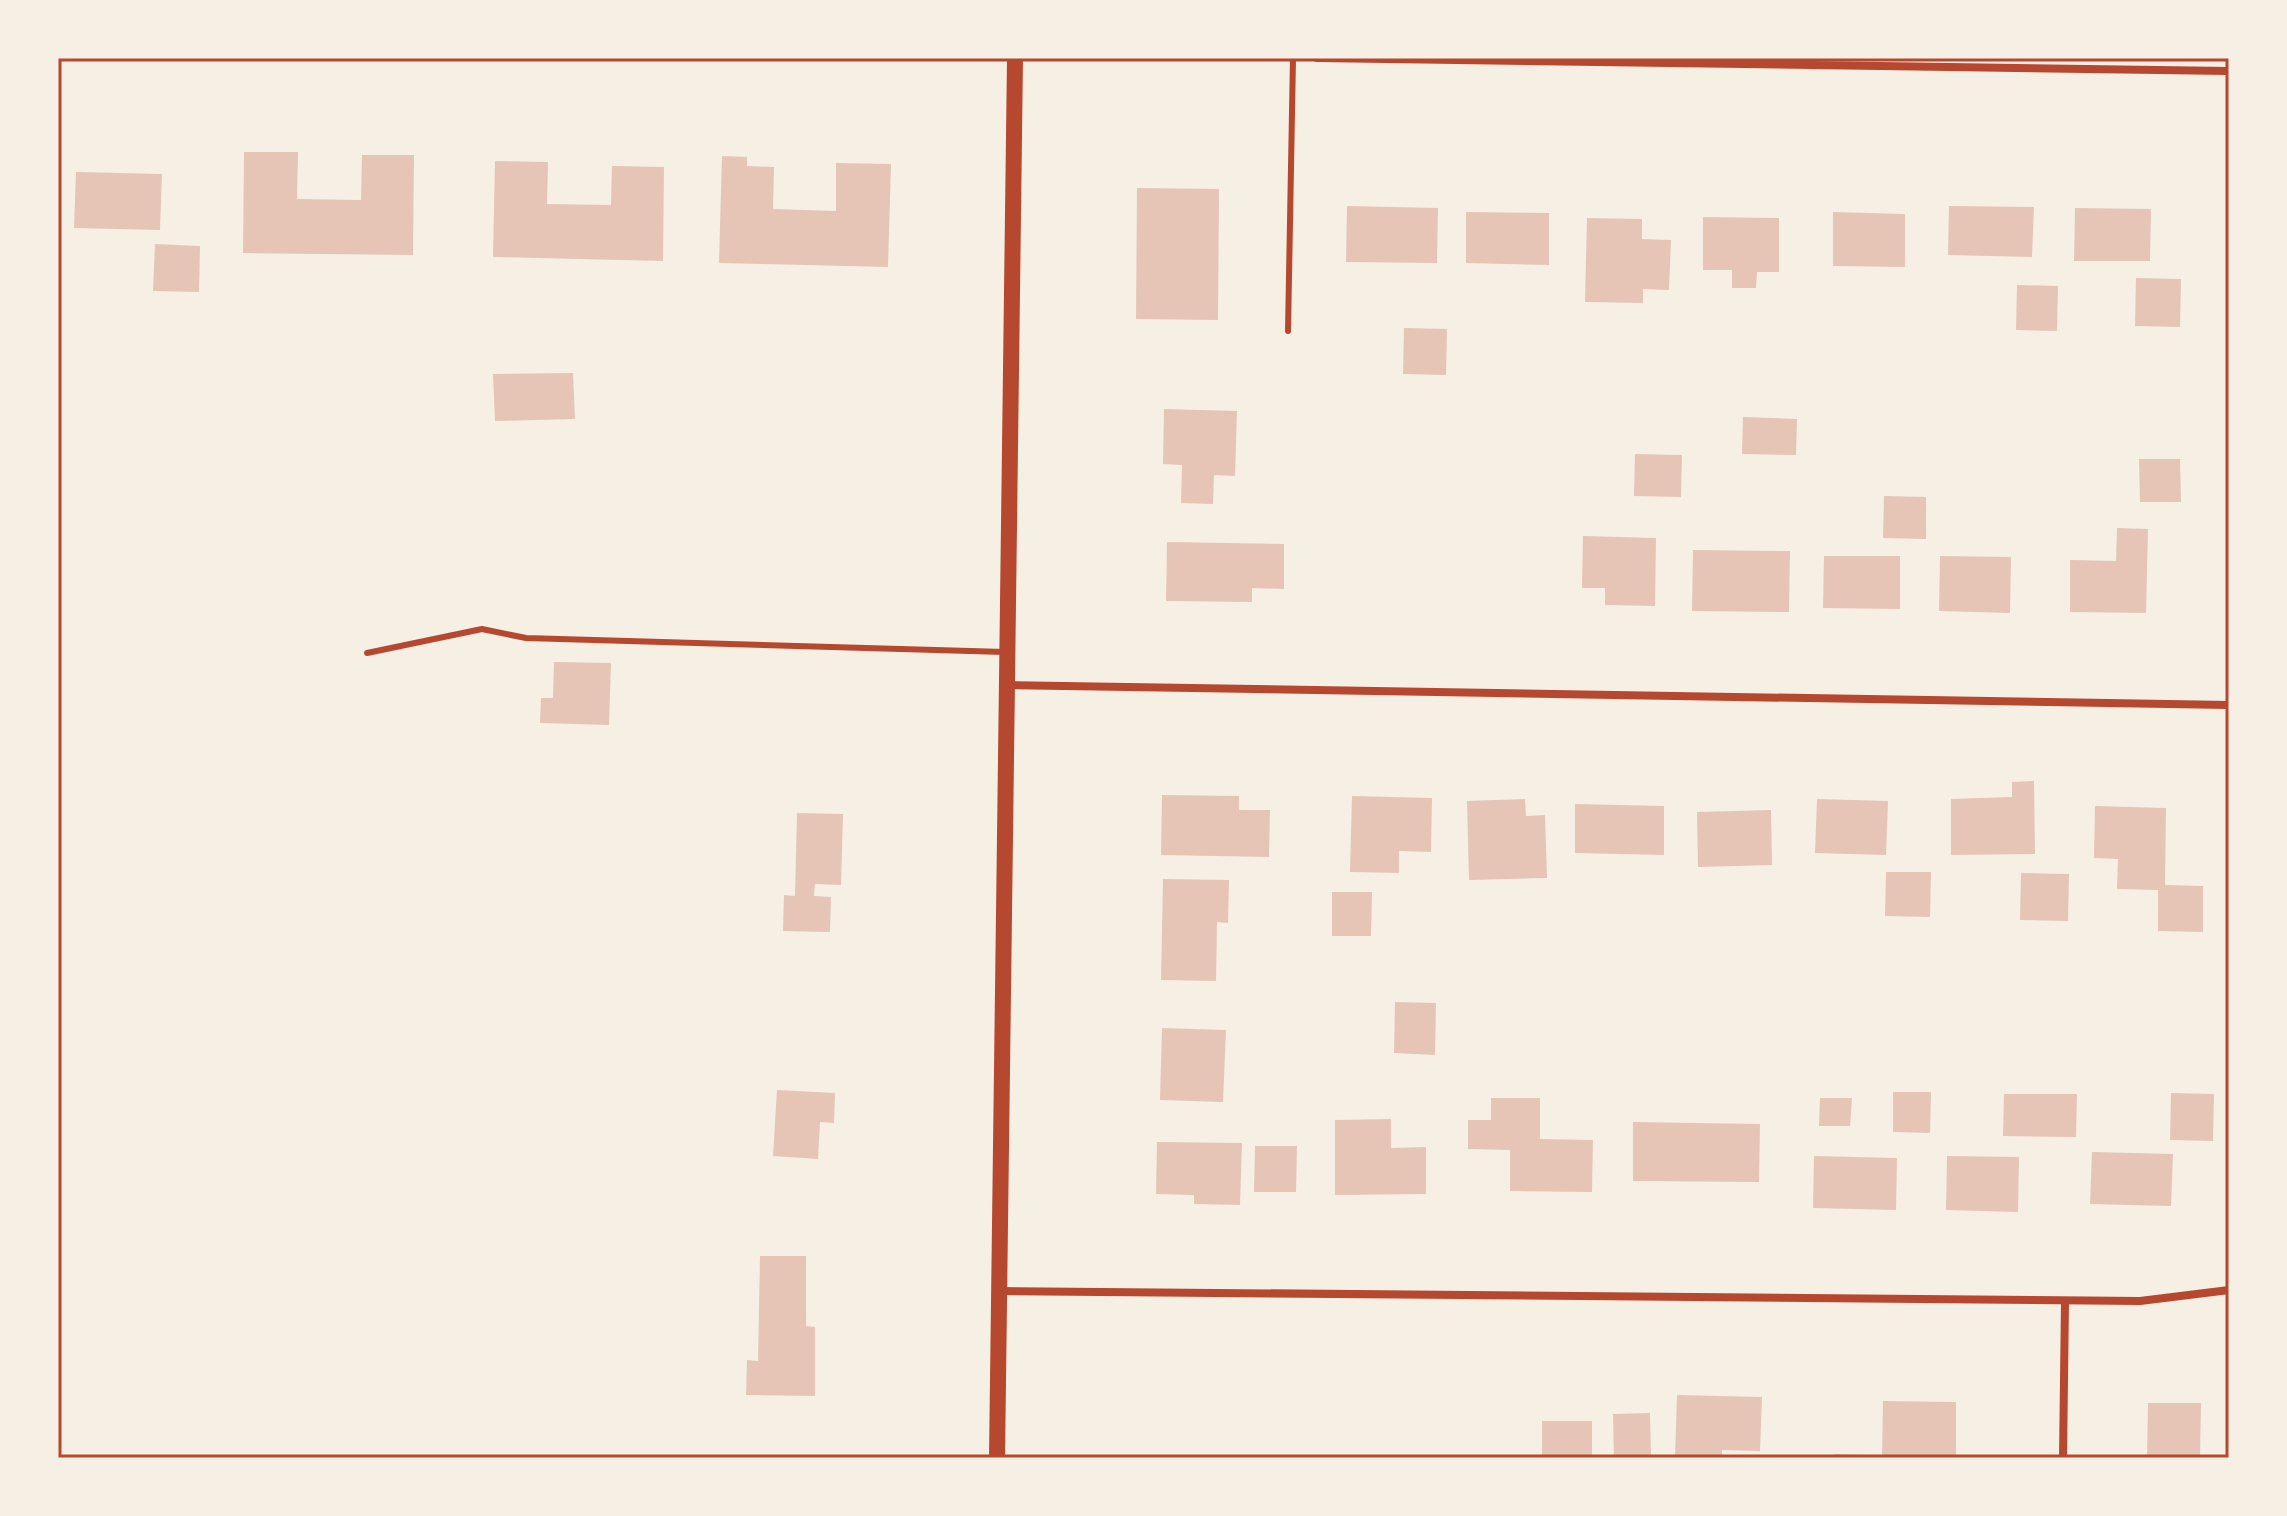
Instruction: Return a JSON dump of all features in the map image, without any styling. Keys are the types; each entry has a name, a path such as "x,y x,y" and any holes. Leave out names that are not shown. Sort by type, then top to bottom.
{"main road":[{"path":"997,1458 1015,58"}],"street":[{"path":"1317,58 2229,71"},
{"path":"1008,685 2229,705"},
{"path":"999,1291 2140,1301 2229,1290"},
{"path":"2063,1458 2065,1301"}],"lane":[{"path":"1288,331 1293,58"},
{"path":"367,653 482,629 526,638 1009,652"}],"building":[{"path":"244,152 298,152 297,199 361,200 362,155 414,155 413,255 243,253"},
{"path":"722,156 747,157 747,166 774,167 773,209 836,211 836,163 891,164 888,267 719,263"},
{"path":"495,161 548,162 547,204 611,205 612,166 664,167 663,261 493,257"},
{"path":"76,172 162,174 160,230 74,228"},
{"path":"1137,188 1219,189 1218,320 1136,319"},
{"path":"1347,206 1438,208 1437,263 1346,262"},
{"path":"1949,206 2034,207 2032,257 1948,255"},
{"path":"2075,208 2151,209 2150,261 2074,261"},
{"path":"1466,212 1549,213 1549,265 1466,263"},
{"path":"1833,212 1905,214 1905,267 1833,266"},
{"path":"1703,217 1779,218 1779,272 1757,272 1756,288 1732,288 1732,270 1703,270"},
{"path":"1587,218 1642,219 1642,239 1671,240 1669,290 1643,289 1643,303 1585,302"},
{"path":"155,244 200,246 199,292 153,291"},
{"path":"2136,278 2181,279 2180,327 2135,326"},
{"path":"2017,285 2058,286 2057,331 2016,330"},
{"path":"1404,328 1447,329 1446,375 1403,374"},
{"path":"573,373 575,419 495,421 493,374"},
{"path":"1164,409 1237,411 1235,476 1214,475 1213,504 1181,503 1182,465 1163,464"},
{"path":"1743,417 1797,419 1796,455 1742,454"},
{"path":"1635,454 1682,455 1681,497 1634,496"},
{"path":"2139,459 2180,459 2181,502 2140,502"},
{"path":"1884,496 1926,497 1926,539 1883,538"},
{"path":"2117,528 2148,529 2146,613 2070,612 2070,560 2116,561"},
{"path":"1583,536 1656,538 1655,606 1605,605 1605,588 1582,588"},
{"path":"1167,542 1284,544 1284,589 1252,588 1252,602 1166,601"},
{"path":"1693,550 1790,551 1789,612 1692,611"},
{"path":"1824,556 1900,556 1900,609 1823,608"},
{"path":"1940,556 2011,557 2010,613 1939,611"},
{"path":"554,662 611,663 609,725 540,723 541,698 553,698"},
{"path":"2034,781 2035,854 1951,855 1951,799 2012,797 2012,782"},
{"path":"1162,795 1239,796 1239,810 1270,810 1269,857 1161,855"},
{"path":"1352,796 1432,798 1431,852 1399,851 1399,873 1350,872"},
{"path":"1525,799 1526,816 1545,815 1547,878 1469,880 1467,801"},
{"path":"1817,799 1888,801 1886,855 1815,853"},
{"path":"1575,804 1664,806 1664,855 1575,853"},
{"path":"2095,806 2166,808 2165,885 2203,886 2203,932 2158,931 2158,890 2117,889 2118,859 2094,858"},
{"path":"1771,810 1772,865 1698,867 1697,812"},
{"path":"797,813 843,814 841,885 815,884 814,896 831,897 830,932 783,931 784,895 795,896"},
{"path":"1886,872 1931,872 1930,917 1885,916"},
{"path":"2021,873 2069,874 2068,921 2020,920"},
{"path":"1163,879 1229,880 1228,923 1217,922 1216,981 1161,980"},
{"path":"1332,892 1372,892 1371,936 1332,936"},
{"path":"1395,1002 1436,1003 1435,1055 1394,1053"},
{"path":"1162,1028 1226,1030 1223,1102 1160,1100"},
{"path":"777,1090 835,1093 834,1123 820,1122 818,1159 773,1156"},
{"path":"1893,1092 1931,1092 1930,1133 1893,1132"},
{"path":"2171,1093 2214,1094 2213,1141 2170,1140"},
{"path":"2004,1094 2077,1094 2076,1137 2003,1136"},
{"path":"1491,1098 1540,1098 1540,1139 1593,1140 1592,1192 1510,1191 1510,1150 1468,1149 1468,1120 1491,1120"},
{"path":"1820,1098 1852,1098 1850,1126 1819,1126"},
{"path":"1391,1119 1391,1148 1426,1147 1426,1194 1335,1195 1335,1120"},
{"path":"1633,1122 1760,1124 1759,1182 1633,1181"},
{"path":"1157,1142 1242,1143 1240,1205 1194,1204 1194,1195 1156,1194"},
{"path":"1255,1146 1297,1146 1296,1192 1254,1192"},
{"path":"2092,1152 2173,1154 2171,1206 2090,1204"},
{"path":"1814,1156 1897,1158 1896,1210 1813,1208"},
{"path":"1947,1156 2019,1157 2018,1212 1946,1210"},
{"path":"760,1256 806,1256 806,1326 815,1327 815,1396 746,1395 747,1360 758,1361"},
{"path":"1677,1395 1762,1397 1760,1451 1722,1450 1722,1458 1675,1458"},
{"path":"1883,1401 1956,1402 1956,1457 1882,1456"},
{"path":"2148,1403 2201,1403 2200,1458 2147,1458"},
{"path":"1650,1413 1651,1458 1614,1458 1613,1414"},
{"path":"1542,1421 1592,1421 1592,1458 1542,1458"},
{"path":"1834,1454 1875,1455 1875,1458 1834,1458"}]}
